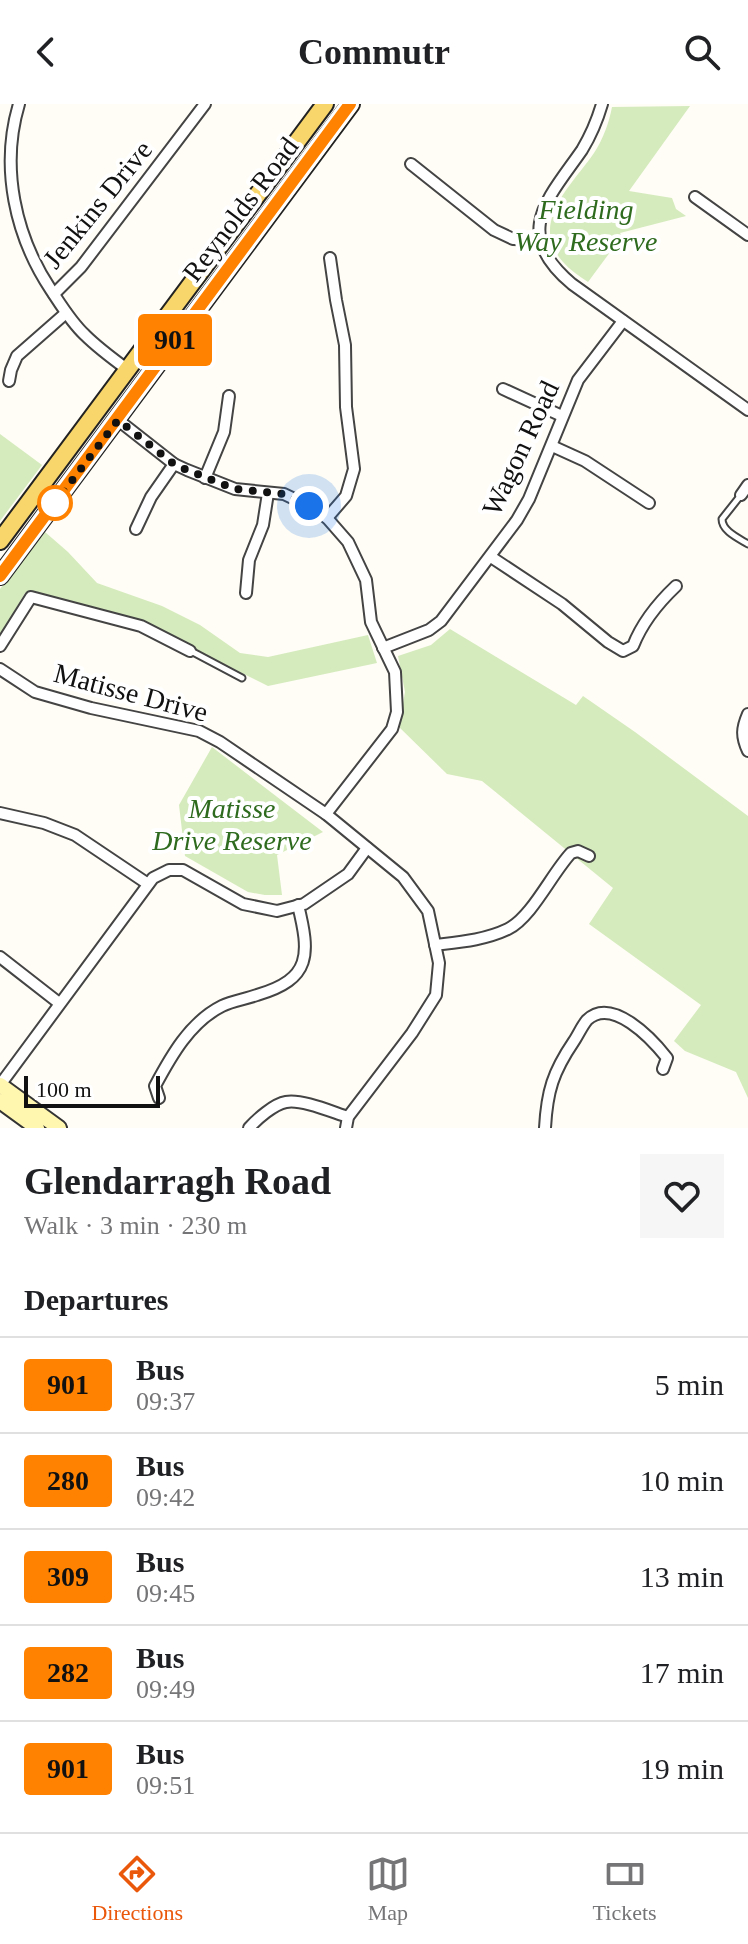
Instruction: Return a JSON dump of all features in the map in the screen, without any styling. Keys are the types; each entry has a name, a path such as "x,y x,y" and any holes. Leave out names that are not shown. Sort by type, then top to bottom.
{"main road":[{"name":"Reynolds Road","path":"0,541 325,104"},
{"name":"Reynolds Road","path":"0,576 351,104"},
{"path":"128,370 144,382"},
{"path":"0,1085 59,1128"},
{"path":"0,1101 37,1128"}],"street":[{"path":"19,104 6,145 3,192 20,235 36,268 66,313 84,334 128,370"},
{"name":"Jenkins Drive","path":"54,294 81,267 205,104"},
{"path":"602,104 595,127 583,148 551,192 539,219 540,240 560,274 748,410"},
{"path":"411,164 494,230 513,239 540,240"},
{"path":"695,197 748,235"},
{"path":"327,518 346,496 354,469 346,407 345,345 330,258"},
{"path":"9,381 17,356 66,313"},
{"name":"Wagon Road","path":"383,648 429,630 441,621 491,557 529,499 578,380 623,321"},
{"path":"503,389 562,416"},
{"path":"205,478 224,432 229,396"},
{"path":"118,420 174,464 205,478 235,489 284,494 309,506 327,518 348,542 366,580 371,622 395,672 397,712 392,729 326,814"},
{"path":"552,446 585,461 649,503"},
{"path":"136,529 151,497 174,464"},
{"path":"741,495 748,485"},
{"path":"246,593 249,560 263,525 268,493"},
{"path":"491,557 562,604 622,656 633,646 639,630 661,600 676,586"},
{"path":"0,646 31,597 141,626 190,651"},
{"name":"Matisse Drive","path":"0,669 35,692 91,708 199,731 326,814 403,877 428,911 439,963 436,995 347,1123"},
{"path":"748,714 742,728 748,751"},
{"path":"0,813 44,823 75,835 148,884"},
{"path":"0,1085 153,878 169,870 183,870 243,904 277,911 304,904 348,874 367,848"},
{"path":"435,945 476,940 510,928 527,912 571,853 578,851 589,856"},
{"path":"159,1098 155,1086 169,1059 194,1028 222,1006 272,991 296,974 305,958 306,937 298,905"},
{"path":"0,957 59,1003"},
{"path":"545,1128 547,1101 558,1065 588,1020 600,1013 620,1015 659,1047 667,1058 663,1069"},
{"path":"249,1128 285,1102 310,1104 347,1123"}],"lane":[{"path":"741,495 722,519 722,524 748,544"},
{"path":"190,651 242,678"}],"green space":[{"name":"Fielding Way Reserve","path":"690,106 629,191 672,198 676,209 686,216 620,233 622,236 588,282 566,265 553,247 550,233 557,205 597,148 612,107"},
{"path":"0,434 42,465 0,521"},
{"path":"45,532 97,583 162,606 200,625 240,653 268,657 368,635 377,663 268,686 139,622 25,593 0,635 0,589"},
{"path":"450,629 576,705 583,696 748,816 748,1098 736,1072 685,1051 674,1041 701,1005 589,924 613,888 482,781 447,774 399,727 405,692 398,656 431,645"},
{"name":"Matisse Drive Reserve","path":"212,747 323,832 277,855 282,895 248,892 185,856 179,805"}],"bus line":[{"name":"901","path":"0,576 350,104"}],"route":[{"path":"55,503 118,420 174,464 187,470 235,489 284,494 309,506"}]}
